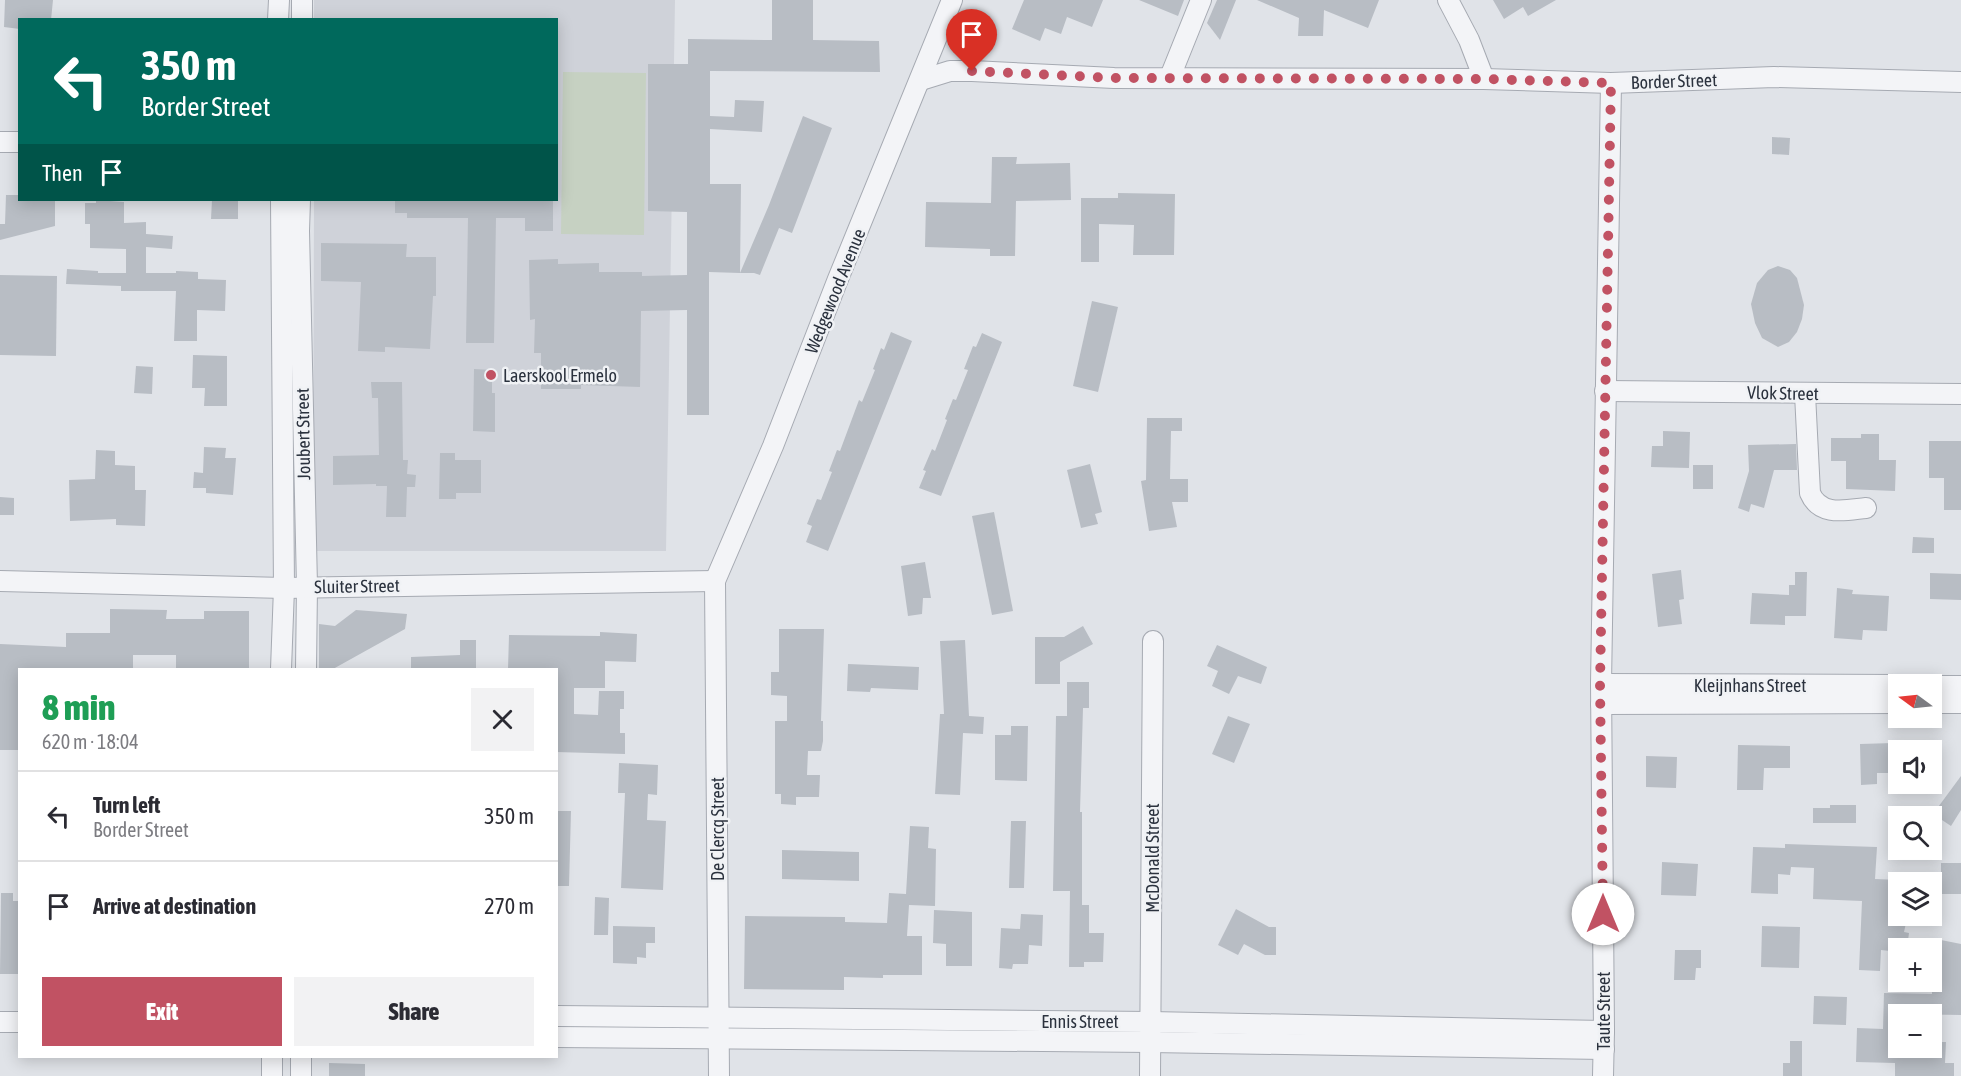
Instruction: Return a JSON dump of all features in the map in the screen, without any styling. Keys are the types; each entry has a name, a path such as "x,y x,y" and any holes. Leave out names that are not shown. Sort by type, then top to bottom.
{"street":[{"path":"278,18 279,0"},
{"path":"302,0 302,18"},
{"name":"Wedgewood Avenue","path":"715,581 773,446 838,279 952,0"},
{"path":"1170,77 1202,0"},
{"path":"1448,0 1484,79"},
{"name":"Border Street","path":"921,80 950,71 972,71 1114,78 1484,79 1611,83 1774,77 1961,82"},
{"name":"Taute Street","path":"1602,1076 1604,1040 1600,684 1611,83"},
{"path":"0,142 18,142"},
{"name":"Joubert Street","path":"281,201 284,588 281,668"},
{"name":"Joubert Street","path":"300,201 307,586 306,668"},
{"name":"Vlok Street","path":"1605,391 1961,394"},
{"path":"1805,394 1812,498 1821,507 1830,510 1866,508"},
{"name":"Sluiter Street","path":"0,581 284,588 715,581"},
{"name":"De Clercq Street","path":"715,581 719,1076"},
{"name":"McDonald Street","path":"1150,1076 1153,641"},
{"name":"Kleijnhans Street","path":"1600,684 1888,686"},
{"path":"1942,686 1961,686"},
{"name":"Kleijnhans Street","path":"1601,704 1888,703"},
{"path":"1942,703 1961,703"},
{"name":"Ennis Street","path":"558,1016 1151,1022 1604,1040"},
{"path":"0,1022 18,1022"},
{"name":"Ennis Street","path":"558,1037 1150,1042 1604,1040"},
{"path":"272,1058 272,1076"},
{"path":"301,1058 301,1076"}],"shaded area":[{"name":"Laerskool Ermelo","path":"314,0 675,0 666,551 313,551 314,201 558,201 558,18 314,18"}],"green space":[{"path":"563,72 646,73 644,235 561,234"}],"building":[{"path":"5,0 53,0 51,18 18,18 18,29 4,27"},
{"path":"772,0 813,0 813,40 879,41 880,72 710,71 710,116 734,117 735,100 764,101 762,132 710,129 710,184 741,184 740,273 709,272 709,415 687,415 687,310 641,311 640,387 581,385 581,389 541,389 541,353 534,353 535,319 530,320 529,260 558,259 558,264 599,263 599,272 642,272 642,276 687,275 687,212 648,211 648,64 688,64 688,39 772,40"},
{"path":"1024,0 1103,0 1092,27 1067,17 1061,34 1045,28 1040,41 1012,29"},
{"path":"1139,0 1184,0 1178,16"},
{"path":"1217,0 1236,0 1220,40 1207,23"},
{"path":"1257,0 1379,0 1368,28 1324,10 1323,36 1298,36 1299,18"},
{"path":"1493,0 1556,0 1528,16 1523,7 1504,19"},
{"path":"803,116 832,128 792,233 779,228 760,275 740,273 769,205"},
{"path":"1772,137 1790,138 1789,155 1772,154"},
{"path":"992,157 1017,157 1016,164 1070,163 1071,200 1016,201 1015,256 990,256 990,249 925,247 926,202 991,203"},
{"path":"1118,193 1175,194 1174,255 1133,255 1134,225 1099,224 1099,262 1081,262 1081,198 1118,198"},
{"path":"6,195 18,195 18,201 55,201 55,226 0,240 0,224 5,224"},
{"path":"96,201 124,202 124,223 146,222 146,234 173,236 172,249 146,247 146,273 198,272 198,279 226,280 225,311 197,310 197,341 174,341 176,291 121,291 121,286 66,284 67,269 98,271 98,273 126,273 126,249 90,248 90,224 85,224 85,203 96,203"},
{"path":"212,201 238,201 238,219 211,219"},
{"path":"395,201 553,201 553,231 525,231 525,218 496,218 494,343 466,343 468,218 407,218 407,213 395,213"},
{"path":"321,243 407,244 406,257 436,257 436,296 433,296 430,349 385,347 385,352 358,351 361,282 321,281"},
{"path":"1778,266 1790,270 1797,278 1804,305 1797,332 1789,342 1778,347 1762,338 1755,323 1751,304 1757,283 1768,270"},
{"path":"0,275 57,276 56,356 0,355"},
{"path":"1092,301 1118,307 1098,392 1073,386"},
{"path":"891,332 912,341 828,551 806,542 812,526 807,524 817,499 821,500 832,472 829,471 837,450 840,451 859,400 862,402 875,370 873,369 881,348 884,350"},
{"path":"982,333 1002,342 941,496 919,488 926,471 923,470 932,449 935,451 953,399 956,400 968,370 964,369 973,346 976,347"},
{"path":"193,355 227,356 227,406 204,406 205,388 192,388"},
{"path":"136,366 153,367 152,394 134,393"},
{"path":"474,369 492,370 492,393 495,393 495,432 473,431"},
{"path":"371,382 402,382 403,460 408,460 407,474 416,475 415,487 407,487 406,517 386,517 387,486 333,485 333,456 379,455 378,398 372,398"},
{"path":"1147,418 1182,418 1182,431 1171,431 1170,479 1188,479 1188,502 1172,502 1177,527 1149,531 1141,481 1146,480"},
{"path":"1663,431 1690,432 1689,468 1651,467 1652,446 1663,446"},
{"path":"1861,434 1879,434 1879,460 1896,460 1895,491 1846,489 1846,461 1831,461 1831,438 1861,438"},
{"path":"1929,441 1961,441 1961,510 1944,510 1944,478 1929,478"},
{"path":"1796,444 1797,470 1774,470 1764,508 1751,504 1749,512 1738,508 1749,471 1748,445"},
{"path":"204,447 226,448 225,458 236,458 233,495 206,493 206,488 193,488 194,472 203,473"},
{"path":"96,450 115,451 115,465 135,466 135,490 146,490 145,526 116,525 116,519 70,521 69,480 95,479"},
{"path":"440,453 455,453 455,460 481,460 481,493 456,493 456,499 439,499"},
{"path":"1090,464 1102,512 1095,514 1098,524 1081,528 1067,470"},
{"path":"1693,465 1713,465 1713,489 1693,489"},
{"path":"0,497 14,498 14,515 0,515"},
{"path":"994,512 1013,611 992,615 972,516"},
{"path":"1913,537 1934,538 1934,553 1912,553"},
{"path":"925,562 931,598 923,598 922,614 908,616 901,566"},
{"path":"1681,570 1684,599 1679,600 1682,624 1658,627 1652,574"},
{"path":"1795,572 1807,572 1806,616 1785,616 1785,625 1750,624 1752,593 1789,595 1789,585 1795,585"},
{"path":"1930,573 1961,574 1961,600 1930,599"},
{"path":"1837,588 1853,590 1852,594 1889,596 1887,631 1863,630 1862,640 1834,638"},
{"path":"110,609 167,610 166,619 204,619 204,611 249,611 249,668 176,668 176,655 133,655 133,668 18,668 18,750 0,750 0,644 66,647 66,633 110,633"},
{"path":"356,610 407,614 405,629 335,668 319,668 319,624 335,626"},
{"path":"1083,626 1093,644 1060,662 1060,684 1035,684 1035,637 1064,637"},
{"path":"779,629 824,629 821,721 823,721 823,741 821,751 808,751 807,775 820,775 819,797 796,797 796,805 781,804 781,794 775,794 775,721 787,721 787,696 771,695 771,672 779,672"},
{"path":"600,632 637,634 636,662 605,661 605,688 574,688 574,714 598,715 599,691 624,691 624,709 620,709 620,733 625,733 625,754 558,752 558,668 508,668 509,635 600,636"},
{"path":"460,640 476,640 476,668 411,668 411,657 460,655"},
{"path":"965,640 969,716 984,717 983,734 963,733 960,795 935,794 940,714 944,714 940,641"},
{"path":"1217,645 1267,667 1261,684 1238,676 1229,694 1212,686 1218,671 1207,666"},
{"path":"848,664 919,667 918,690 871,688 870,692 847,691"},
{"path":"1067,682 1089,682 1089,708 1083,708 1080,812 1082,812 1082,905 1089,905 1089,933 1104,933 1103,962 1084,962 1084,967 1069,967 1070,891 1053,891 1056,716 1067,716"},
{"path":"1228,716 1250,724 1234,763 1212,754"},
{"path":"1011,726 1028,726 1027,781 995,780 995,735 1011,735"},
{"path":"1888,743 1888,773 1877,773 1877,784 1861,785 1860,744"},
{"path":"1738,745 1790,746 1790,768 1764,768 1763,790 1737,790"},
{"path":"1646,756 1677,757 1676,788 1646,787"},
{"path":"619,763 658,765 657,795 648,794 647,820 666,821 663,890 621,888 625,793 618,793"},
{"path":"1961,776 1961,810 1951,826 1942,820 1942,806 1939,806"},
{"path":"1830,805 1856,805 1856,823 1813,823 1813,808 1830,808"},
{"path":"558,811 571,811 569,886 558,886"},
{"path":"1011,821 1026,821 1024,888 1009,888"},
{"path":"910,826 929,827 928,848 936,849 935,906 909,905 907,936 922,936 922,975 883,975 883,978 844,977 844,990 744,989 745,916 845,917 845,922 887,923 889,893 906,894"},
{"path":"1785,844 1877,847 1875,879 1888,880 1888,926 1905,926 1904,932 1909,933 1908,938 1888,938 1888,951 1881,950 1880,971 1859,970 1862,901 1813,899 1814,868 1791,867 1790,875 1778,874 1778,894 1751,893 1753,847 1785,848"},
{"path":"782,850 859,852 859,881 782,879"},
{"path":"1662,862 1698,864 1696,896 1661,895"},
{"path":"1941,863 1961,863 1961,894 1942,894"},
{"path":"1,893 13,893 13,901 18,901 18,974 0,974"},
{"path":"595,897 609,898 608,935 594,935"},
{"path":"1236,909 1269,927 1276,927 1276,955 1265,955 1244,944 1238,955 1218,945"},
{"path":"934,910 972,912 972,966 946,966 946,944 933,943"},
{"path":"1021,914 1043,915 1042,946 1029,945 1028,964 1013,964 1012,969 999,968 1001,928 1020,929"},
{"path":"613,926 655,927 655,943 646,943 646,958 637,957 637,964 613,963"},
{"path":"1762,926 1800,927 1799,968 1761,967"},
{"path":"1942,940 1961,944 1961,1015 1942,1015 1942,1004 1888,1004 1888,1058 1942,1058 1942,1042 1946,1042 1945,1063 1954,1063 1954,1076 1895,1076 1895,1063 1856,1062 1857,1028 1883,1029 1884,993 1932,994 1932,992 1942,992"},
{"path":"1675,950 1701,950 1701,968 1696,968 1695,980 1674,980"},
{"path":"1814,996 1847,997 1846,1025 1813,1024"},
{"path":"1790,1041 1802,1041 1802,1076 1783,1076 1783,1063 1790,1063"},
{"path":"329,1063 365,1064 365,1076 329,1076"}],"place":[{"name":"Laerskool Ermelo","path":"491,375"}],"route":[{"path":"972,71 1114,78 1484,79 1611,83 1600,684 1603,914"}]}
